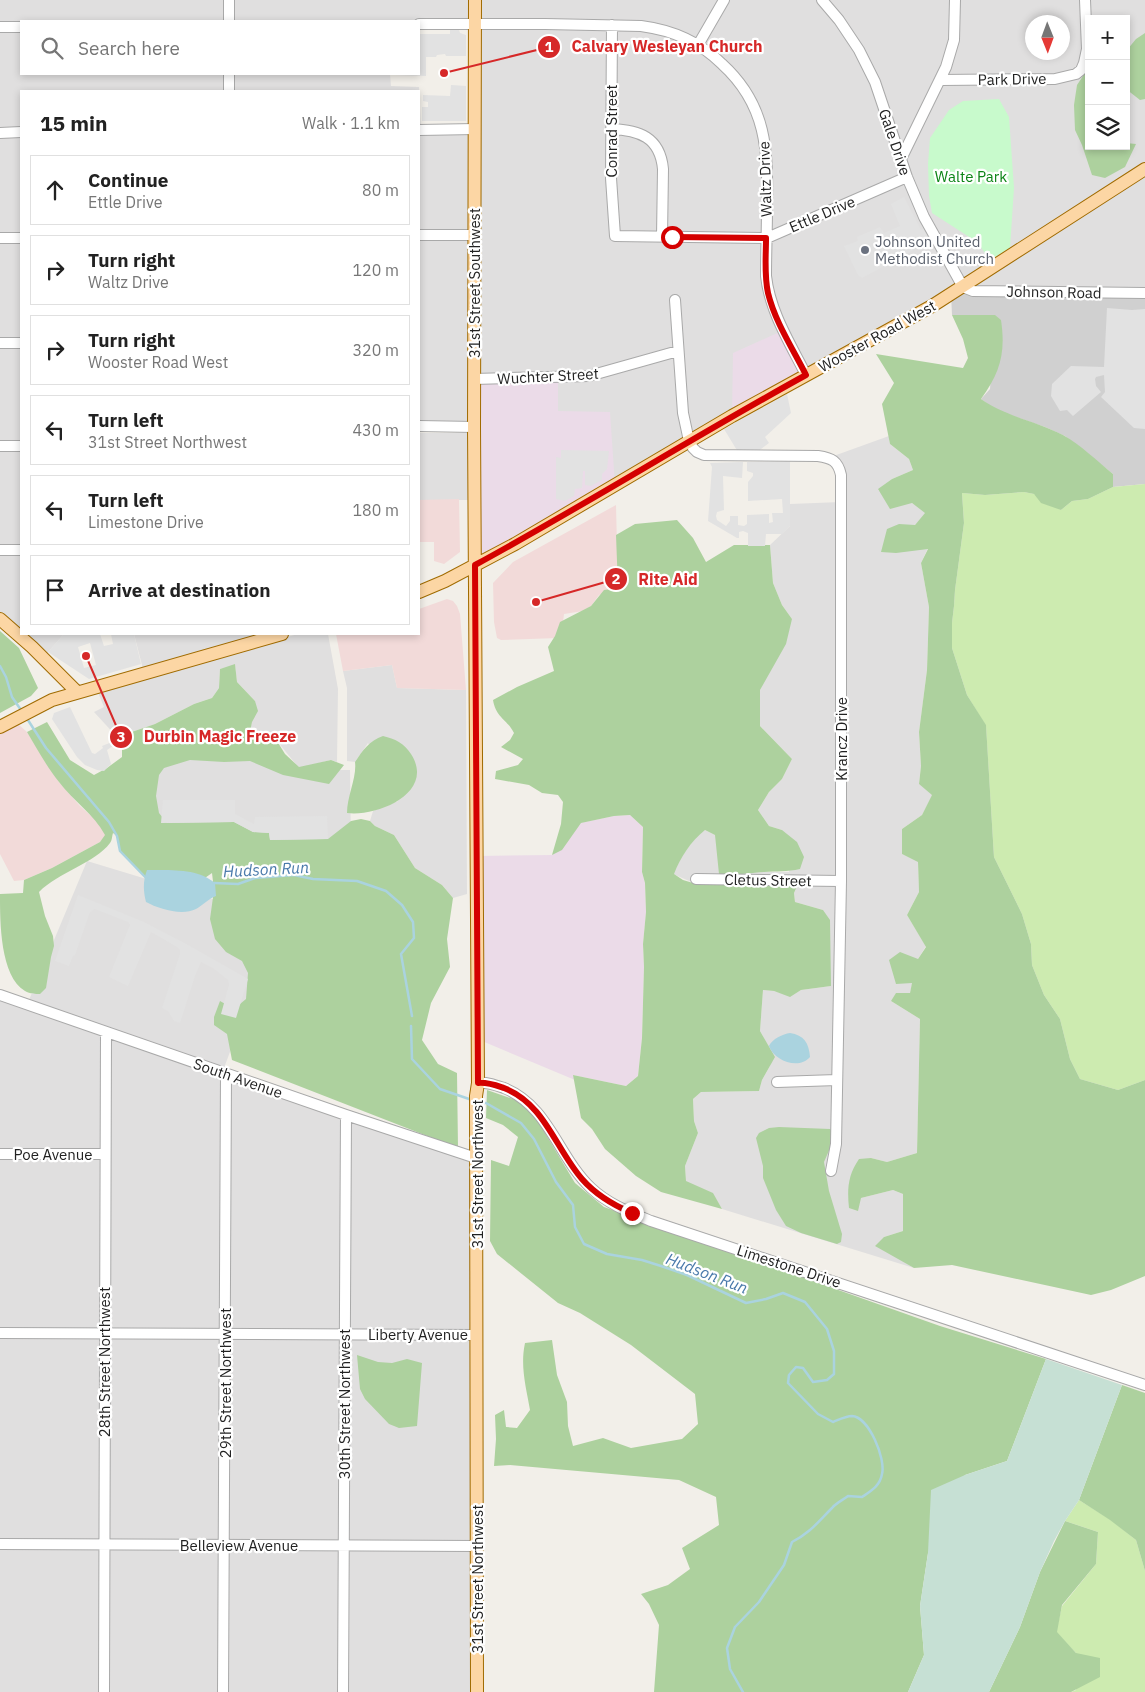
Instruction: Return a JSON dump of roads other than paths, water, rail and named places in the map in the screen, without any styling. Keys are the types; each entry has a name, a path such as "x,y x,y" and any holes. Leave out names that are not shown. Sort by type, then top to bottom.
{"main road":[{"name":"31st Street Southwest","path":"475,0 475,565"},
{"name":"Wooster Road West","path":"420,592 445,581 553,522 689,440 932,306 1145,169"},
{"name":"31st Street Northwest","path":"475,565 478,1083 476,1158 477,1692"},
{"path":"0,619 32,647 77,692"},
{"path":"0,727 52,700 260,637 275,635"}],"street":[{"path":"229,0 229,20"},
{"path":"698,45 724,0"},
{"name":"Gale Drive","path":"822,0 847,31 872,75 907,178 924,217 963,287"},
{"path":"901,159 941,80 951,54 954,40 955,0"},
{"name":"Park Drive","path":"941,80 1055,79 1076,74 1082,70 1087,49 1085,0"},
{"name":"Waltz Drive","path":"420,24 612,25 655,28 682,37 713,55 747,93 759,119 765,139 767,161 766,276 770,298 777,318 806,375"},
{"name":"Conrad Street","path":"612,25 611,178 615,236"},
{"path":"0,27 20,27"},
{"path":"229,75 229,90"},
{"path":"420,130 475,129"},
{"path":"611,129 634,132 647,137 657,148 663,169 662,236"},
{"path":"0,132 20,132"},
{"name":"Ettle Drive","path":"615,236 766,238 907,178"},
{"path":"420,235 474,234"},
{"path":"0,238 20,238"},
{"name":"Johnson Road","path":"963,287 973,291 1145,293"},
{"path":"675,300 681,400 689,440"},
{"path":"0,343 20,343"},
{"name":"Wuchter Street","path":"474,379 589,376 678,351"},
{"path":"420,426 474,427"},
{"name":"Krancz Drive","path":"689,440 693,448 704,455 818,456 833,459 840,468 842,487 841,881 836,1144 831,1171"},
{"path":"0,446 20,446"},
{"path":"0,550 20,550"},
{"name":"Cletus Street","path":"696,879 841,881"},
{"name":"South Avenue","path":"0,995 476,1158"},
{"name":"28th Street Northwest","path":"104,1692 106,1032"},
{"name":"29th Street Northwest","path":"223,1692 226,1073"},
{"path":"777,1082 836,1080"},
{"name":"Limestone Drive","path":"478,1083 496,1086 512,1092 528,1102 541,1116 582,1179 604,1199 617,1207 651,1221 1145,1385"},
{"name":"30th Street Northwest","path":"343,1692 346,1115"},
{"name":"Poe Avenue","path":"0,1154 105,1154"},
{"name":"Liberty Avenue","path":"0,1333 477,1335"},
{"name":"Belleview Avenue","path":"0,1544 477,1546"}],"water":[{"path":"147,870 192,872 208,878 215,883 216,896 190,911 177,912 157,907 146,902 144,886"},
{"path":"790,1033 805,1040 810,1057 805,1061 794,1063 781,1060 769,1046 775,1039"}],"waterway":[{"name":"Hudson Run","path":"0,666 6,677 12,697 21,710"},
{"name":"Hudson Run","path":"26,717 46,748 109,822 117,836 120,851 147,879"},
{"name":"Hudson Run","path":"214,883 238,884 255,878 294,875 313,879 357,881 386,891 402,905 413,922 414,938 401,954 412,1016"},
{"name":"Hudson Run","path":"411,1026 412,1059 440,1089 472,1100"},
{"name":"Hudson Run","path":"480,1102 486,1103 521,1123 534,1139 556,1182 573,1205 575,1227 584,1244 607,1254 642,1260 687,1275 746,1303 783,1293 805,1302 827,1329 834,1351 834,1374 827,1380 813,1382 803,1368 796,1367 789,1375 788,1383 818,1414 833,1422 852,1416 864,1423 879,1449 883,1467 882,1474 879,1482 872,1490 862,1497 848,1496 834,1506 809,1531 792,1542 784,1565 759,1602 735,1627 727,1648 730,1669 743,1692"}],"place":[{"name":"Calvary Wesleyan Church","path":"444,73"},
{"name":"Johnson United Methodist Church","path":"865,250"},
{"name":"Rite Aid","path":"536,602"},
{"name":"Durbin Magic Freeze","path":"86,656"}],"park label":[{"name":"Walte Park","path":"971,176"}]}
